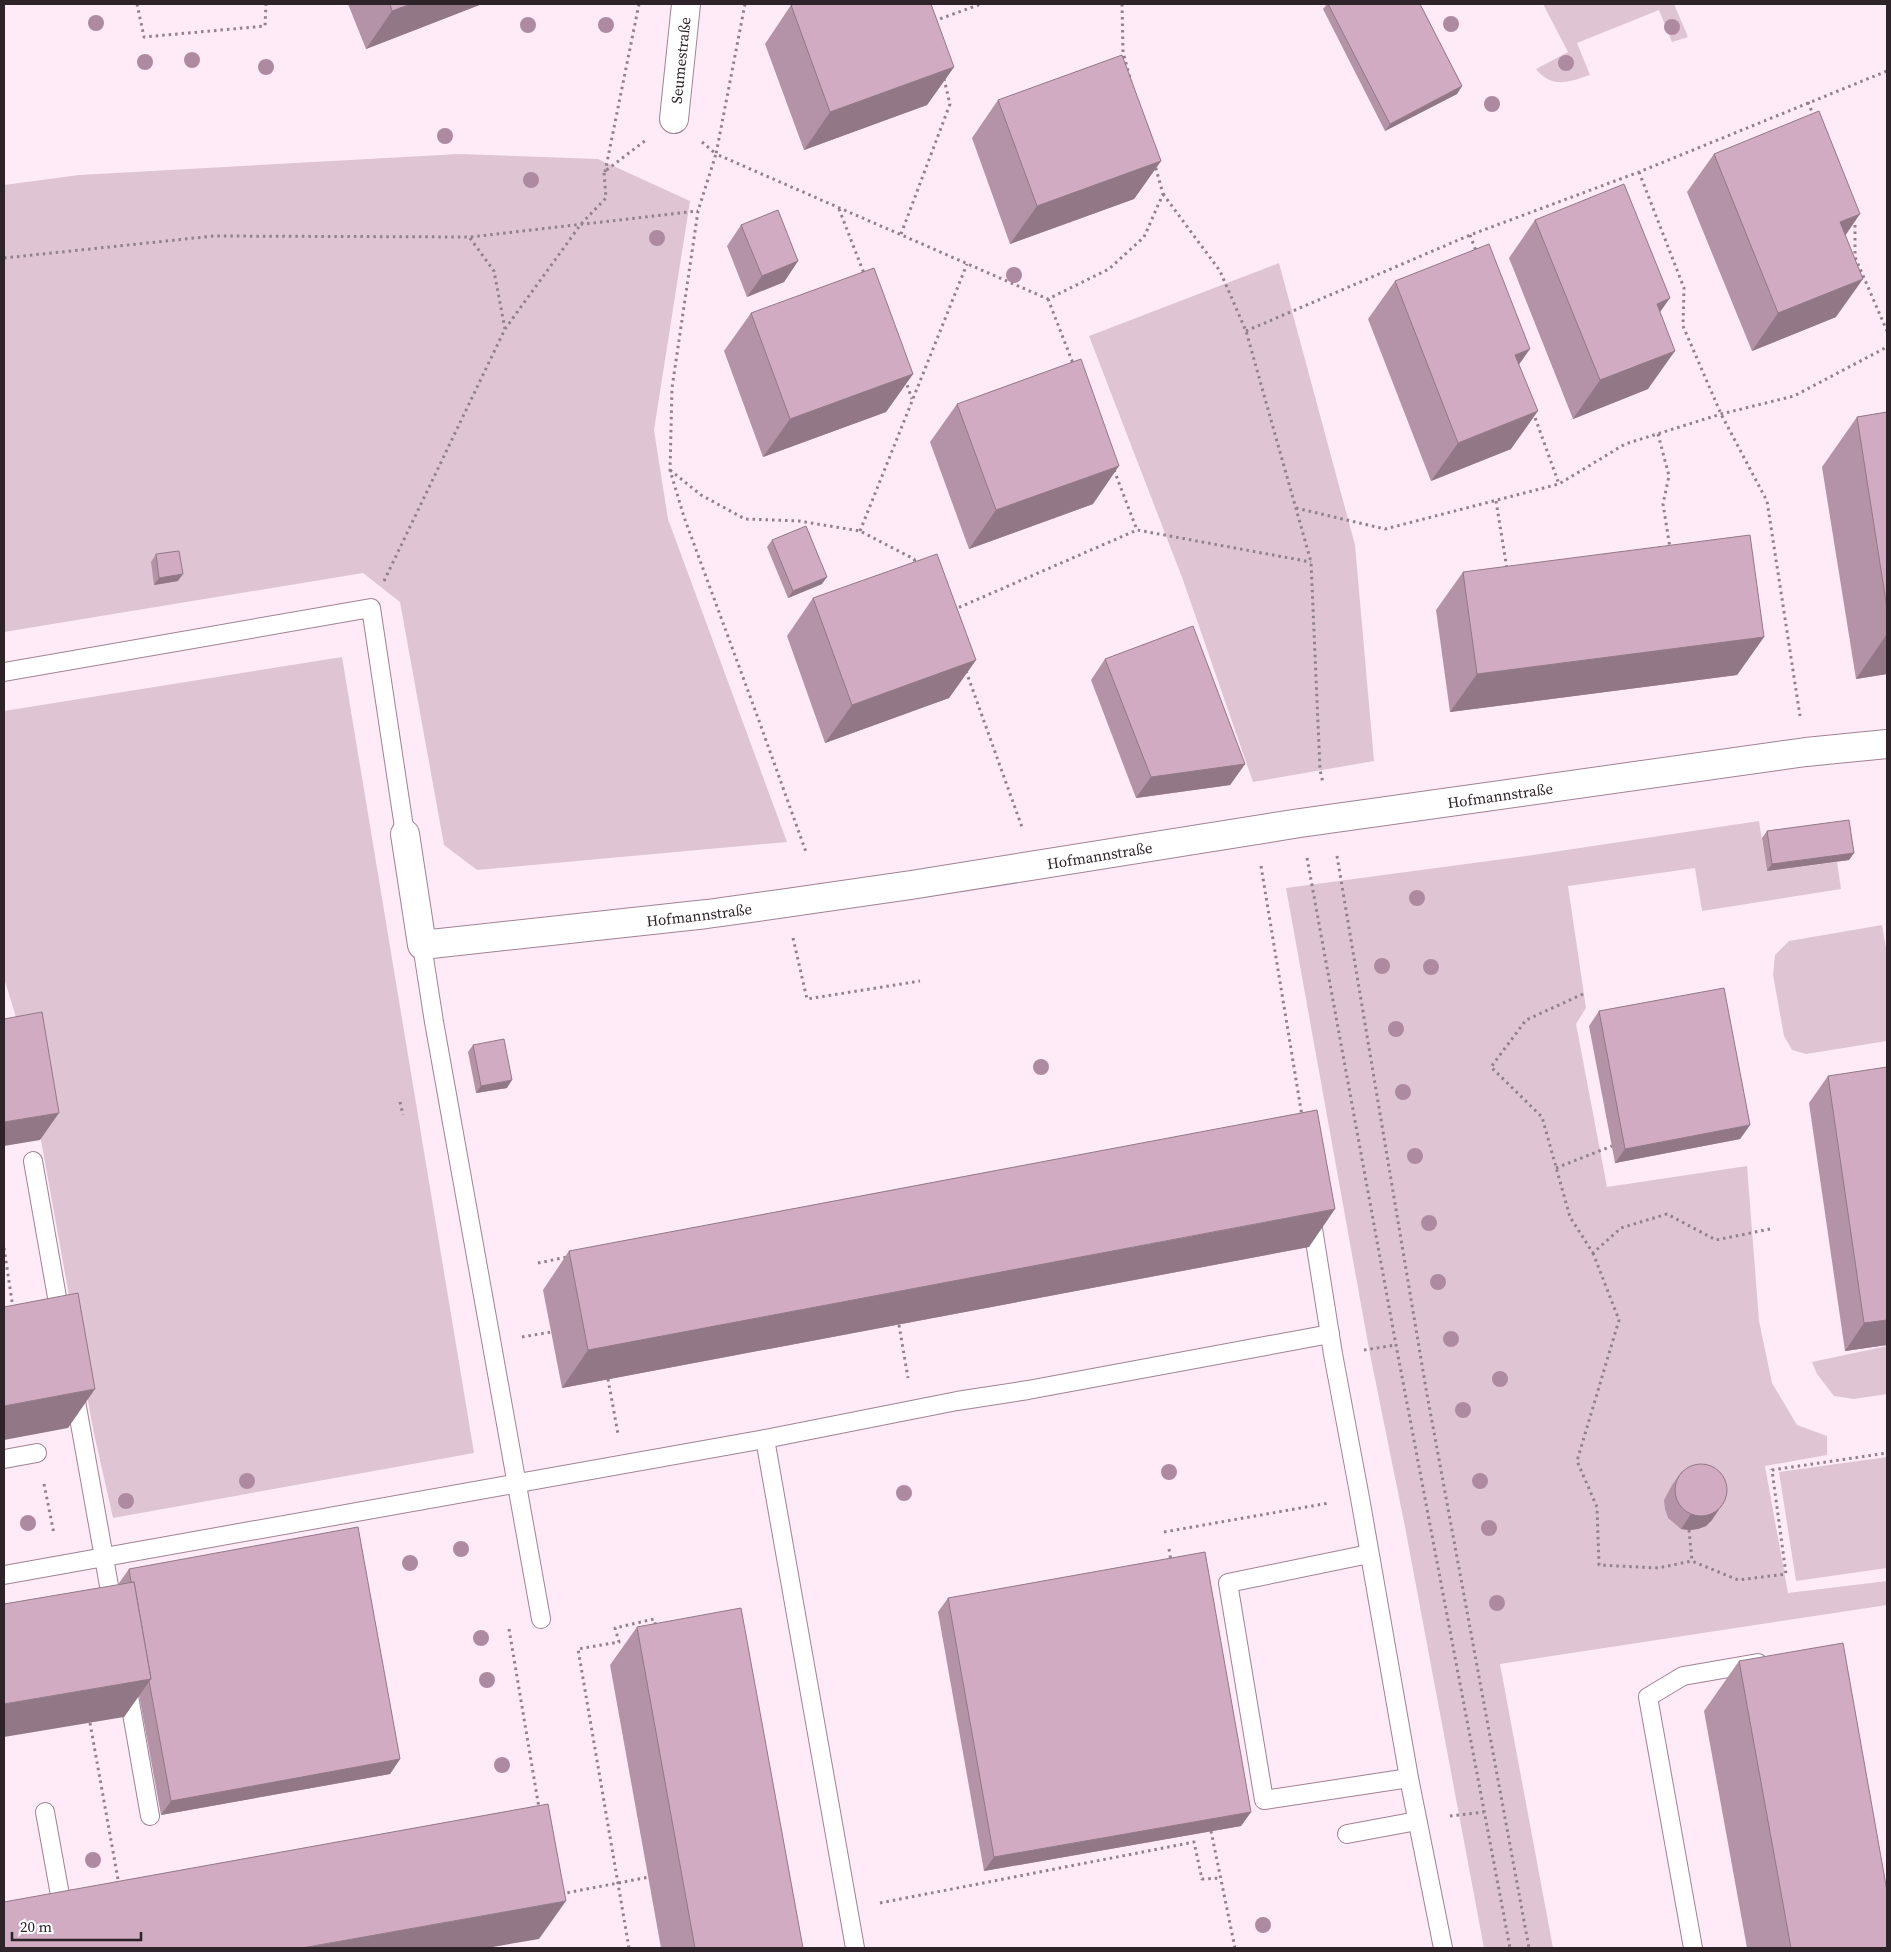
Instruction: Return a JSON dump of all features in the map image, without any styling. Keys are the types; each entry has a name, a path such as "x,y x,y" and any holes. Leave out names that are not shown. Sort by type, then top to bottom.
{"street":[{"name":"Seumestraße","path":"674,118 686,4"},
{"name":"Hofmannstraße","path":"422,945 706,914 911,886 1300,823 1806,752 1887,744"},
{"path":"405,834 422,945"}],"lane":[{"path":"4,672 371,608 405,834"},
{"path":"422,945 434,1022 541,1619"},
{"path":"33,1161 64,1337"},
{"path":"1308,1196 1330,1334 1409,1778 1443,1948"},
{"path":"4,1575 765,1439 958,1401 1028,1390 1330,1334"},
{"path":"71,1375 116,1622"},
{"path":"765,1439 855,1948"},
{"path":"4,1459 37,1453"},
{"path":"1369,1554 1228,1583 1264,1800 1409,1778"},
{"path":"1692,1948 1648,1697 1683,1676 1776,1660"},
{"path":"124,1669 150,1816"},
{"path":"46,1812 60,1895"},
{"path":"1347,1834 1417,1821"},
{"path":"41,1898 119,1885"}],"path":[{"path":"137,4 144,36 265,26 266,4"},
{"path":"371,608 505,329 581,224 606,198 604,172 639,4"},
{"path":"745,4 716,154 698,211 672,388 670,470 684,517 762,726 806,852"},
{"path":"929,23 980,4"},
{"path":"1122,4 1123,52 1134,90"},
{"path":"1246,331 1470,235 1639,172 1887,71"},
{"path":"901,234 950,104 943,77"},
{"path":"1808,102 1815,119"},
{"path":"604,172 674,118 716,154 1048,299 1076,373"},
{"path":"1152,156 1163,194 1220,271 1246,331 1312,562 1320,770 1330,819 1426,1389 1529,1948"},
{"path":"1639,172 1684,288 1684,326 1720,414 1768,501 1806,752"},
{"path":"1048,299 1109,269 1144,236 1163,194"},
{"path":"839,208 867,281"},
{"path":"4,258 214,236 470,237 698,211"},
{"path":"1851,215 1855,224 1855,257 1887,331"},
{"path":"1470,235 1477,254"},
{"path":"470,237 494,271 505,329"},
{"path":"860,531 967,264"},
{"path":"1296,508 1385,529 1496,501 1558,484 1625,444 1720,414 1794,396 1887,347"},
{"path":"902,372 912,400"},
{"path":"1532,410 1558,484"},
{"path":"1658,434 1669,476 1663,504 1670,551"},
{"path":"1112,465 1137,530"},
{"path":"670,470 701,495 744,519 799,521 860,531 914,559 918,567"},
{"path":"1496,501 1508,570"},
{"path":"946,614 1137,530 1312,562"},
{"path":"964,668 1036,865"},
{"path":"1300,823 1397,1354 1510,1948"},
{"path":"1256,831 1303,1122"},
{"path":"786,903 807,1000 920,980"},
{"path":"1583,994 1526,1020 1491,1067 1542,1117 1570,1216 1593,1253 1619,1320 1577,1460 1597,1507 1598,1565 1658,1568 1692,1561 1738,1580 1786,1574 1772,1470 1887,1453"},
{"path":"400,1102 403,1115"},
{"path":"1556,1168 1612,1146"},
{"path":"1593,1253 1620,1228 1667,1214 1716,1240 1770,1229"},
{"path":"4,1248 15,1316"},
{"path":"538,1263 576,1256"},
{"path":"899,1325 914,1411"},
{"path":"608,1380 623,1464"},
{"path":"37,1453 61,1565"},
{"path":"1164,1532 1360,1498"},
{"path":"1690,1530 1692,1561"},
{"path":"1169,1549 1172,1563"},
{"path":"629,1948 578,1649 619,1642 615,1628 654,1619 656,1628"},
{"path":"509,1628 540,1813"},
{"path":"90,1723 119,1885"},
{"path":"1210,1831 1235,1948"},
{"path":"848,1910 1194,1842 1202,1879 1221,1878"},
{"path":"554,1895 649,1876"}],"shaded area":[{"path":"1543,4 1674,4 1688,37 1672,42 1659,10 1577,43 1590,75 1575,80 1555,82 1542,75 1536,69 1568,52"},
{"path":"459,154 598,159 690,201 654,430 668,519 787,842 477,870 444,845 400,602 363,573 4,632 4,185 79,175"},
{"path":"1279,263 1355,545 1374,761 1253,782 1183,580 1089,336"},
{"path":"342,657 474,1453 113,1518 93,1429 23,1040 4,978 4,711"},
{"path":"1759,821 1767,871 1837,862 1841,889 1702,911 1695,868 1568,886 1586,1008 1576,1024 1607,1187 1747,1166 1759,1321 1772,1383 1797,1425 1827,1436 1827,1455 1765,1466 1788,1593 1887,1581 1887,1605 1500,1664 1553,1948 1484,1948 1405,1527 1369,1349 1286,888 1533,855"},
{"path":"1882,925 1887,954 1887,1041 1806,1054 1792,1050 1784,1036 1773,975 1775,955 1789,941"},
{"path":"1887,1346 1887,1394 1854,1399 1834,1396 1817,1374 1812,1362"},
{"path":"1887,1457 1887,1568 1796,1581 1779,1472"}],"building":[{"path":"390,4 411,4 392,11"},
{"path":"931,4 954,67 830,112 791,5"},
{"path":"1328,4 1420,4 1462,86 1390,124"},
{"path":"1122,55 1161,161 1037,206 998,100"},
{"path":"1819,111 1860,214 1840,222 1863,279 1778,313 1714,154"},
{"path":"1624,184 1670,298 1657,304 1675,351 1600,380 1535,220"},
{"path":"778,210 798,261 762,276 741,225"},
{"path":"1489,244 1530,349 1515,355 1538,411 1458,443 1395,281"},
{"path":"874,268 913,374 790,419 751,313"},
{"path":"1081,359 1119,466 996,510 957,404"},
{"path":"1887,412 1887,608 1857,417"},
{"path":"806,526 827,577 793,591 772,540"},
{"path":"1750,535 1764,637 1477,674 1463,572"},
{"path":"179,551 183,574 159,578 156,554"},
{"path":"937,554 976,660 852,705 813,598"},
{"path":"1193,626 1245,764 1151,777 1105,659"},
{"path":"1849,820 1854,853 1772,864 1767,831"},
{"path":"1724,988 1750,1125 1625,1149 1599,1011"},
{"path":"42,1012 59,1113 4,1122 4,1019"},
{"path":"504,1039 512,1080 481,1086 473,1045"},
{"path":"1887,1067 1887,1320 1864,1323 1828,1076"},
{"path":"1317,1110 1335,1209 588,1350 569,1251"},
{"path":"78,1293 95,1389 4,1406 4,1307"},
{"path":"1696,1464 1706,1464 1716,1468 1723,1475 1727,1490 1723,1505 1716,1512 1706,1516 1696,1516 1686,1512 1679,1505 1675,1495 1675,1485 1679,1475 1686,1468"},
{"path":"358,1527 400,1759 171,1801 149,1681 151,1679 134,1582 131,1582 129,1569"},
{"path":"1205,1552 1251,1812 994,1857 948,1598"},
{"path":"134,1582 151,1679 4,1704 4,1604"},
{"path":"741,1608 803,1948 695,1948 637,1627"},
{"path":"1843,1643 1887,1891 1887,1948 1791,1948 1739,1661"},
{"path":"548,1804 566,1901 302,1948 4,1948 4,1902"}]}
